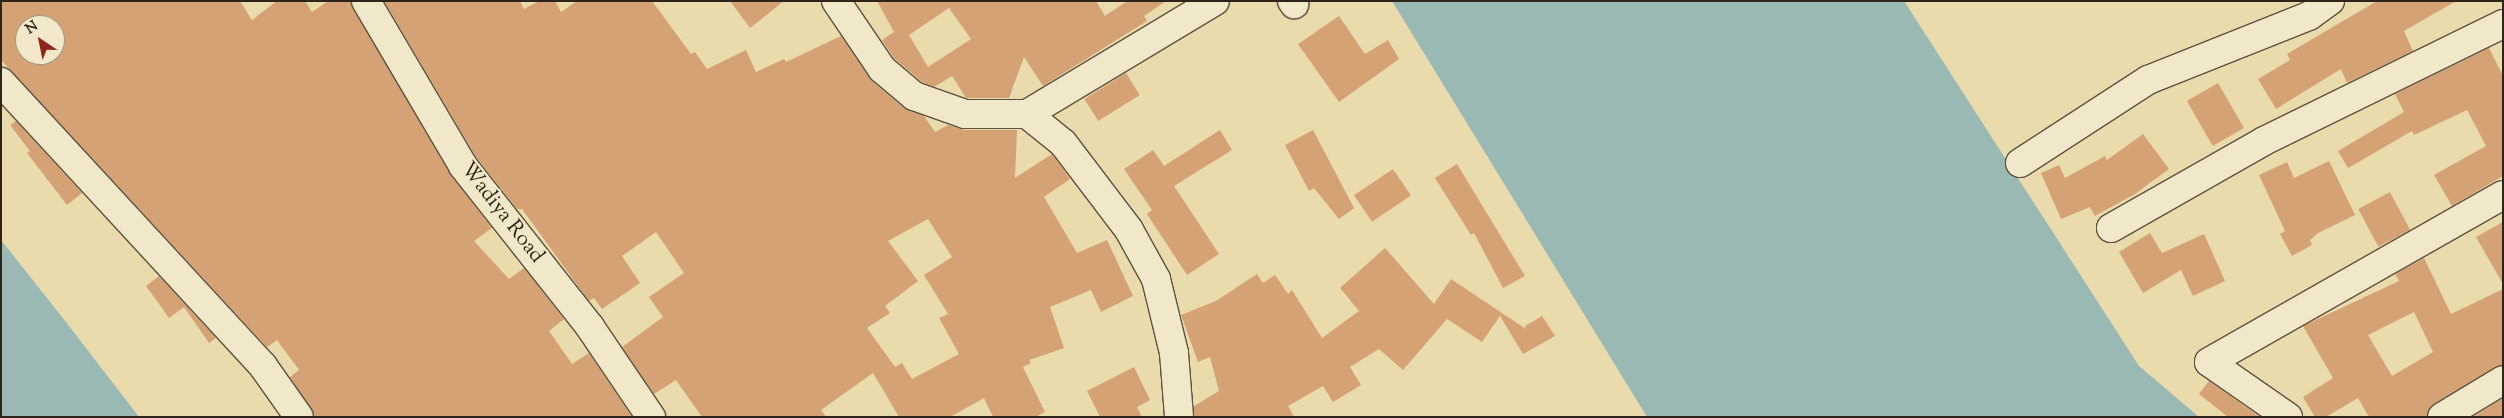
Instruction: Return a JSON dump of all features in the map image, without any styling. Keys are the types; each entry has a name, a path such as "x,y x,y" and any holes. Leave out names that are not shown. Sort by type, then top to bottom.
{"street":[{"name":"Wadiya Road","path":"366,1 463,166 590,327 651,417"},
{"path":"836,1 882,69 914,96 965,114 1026,114 1215,1"},
{"path":"2020,163 2148,80 2309,16 2330,1"},
{"path":"2111,228 2264,141 2503,24"},
{"path":"1,82 263,366 299,417"},
{"path":"1026,114 1063,143 1129,230 1156,279 1174,353 1179,417"},
{"path":"2288,417 2208,362 2503,195"},
{"path":"2442,417 2503,380"}],"water":[{"path":"1392,1 1904,1 2139,366 2199,417 1647,417"},
{"path":"1,240 66,322 139,417 1,417"}],"building":[{"path":"1,1 240,1 252,20 277,1 305,1 312,12 328,1 350,1 450,174 492,228 474,241 509,279 524,268 564,319 549,331 572,364 589,353 632,417 316,417 290,377 299,370 277,340 267,347 1,60"},
{"path":"384,1 520,1 524,9 539,1 555,1 561,12 577,1 652,1 691,54 695,52 707,69 746,50 756,72 784,59 786,62 841,36 872,81 904,108 924,116 935,132 948,125 965,130 1017,130 1015,178 1052,154 1070,179 1044,197 1077,253 1107,240 1133,296 1101,312 1091,290 1050,307 1064,348 1029,360 1031,363 1023,367 1045,412 1035,417 993,417 984,398 950,417 899,417 873,373 821,410 826,417 702,417 676,380 654,394 622,347 663,317 649,297 684,273 656,232 622,256 640,283 602,309 594,298 589,301 522,209 517,209 476,157","holes":["928,219 952,257 924,275 948,314 939,318 959,354 912,379 902,363 895,367 867,328 890,313 885,306 918,281 888,241"]},
{"path":"730,1 784,1 750,28"},
{"path":"877,1 1096,1 1105,16 1127,1 1166,1 1144,16 1147,21 1043,86 1024,57 1009,98 966,98 952,76 934,87 922,82 894,58 882,40 894,32","holes":["949,8 971,39 928,67 909,35"]},
{"path":"2377,1 2456,1 2404,31 2413,51 2347,83 2341,69 2276,109 2258,79 2290,60 2287,54"},
{"path":"1339,16 1365,54 1388,40 1399,59 1339,102 1298,44"},
{"path":"2489,48 2503,76 2503,176 2452,206 2434,175 2486,146 2467,110 2414,135 2412,131 2348,168 2338,151 2404,112 2395,94"},
{"path":"1126,73 1140,95 1098,121 1084,99"},
{"path":"2218,83 2244,128 2213,146 2187,101"},
{"path":"16,121 82,193 67,205 27,153 30,151 10,125"},
{"path":"1220,130 1232,150 1174,186 1219,254 1187,275 1147,214 1152,210 1124,169 1153,150 1164,166"},
{"path":"1313,130 1354,208 1339,219 1314,188 1309,191 1285,145"},
{"path":"2143,134 2169,169 2135,194 2095,216 2090,207 2061,219 2041,173 2059,165 2065,178 2105,156 2107,160"},
{"path":"2329,161 2355,215 2318,233 2310,240 2312,245 2292,256 2280,234 2285,231 2259,175 2287,162 2294,178"},
{"path":"1457,164 1525,276 1503,288 1474,233 1471,235 1435,178"},
{"path":"1393,169 1411,196 1372,222 1354,195"},
{"path":"2390,192 2410,230 2378,247 2358,209"},
{"path":"2503,222 2503,284 2476,237"},
{"path":"2150,233 2162,253 2204,234 2225,281 2193,296 2181,270 2143,293 2119,252"},
{"path":"1385,248 1434,304 1451,279 1526,329 1525,326 1542,316 1555,336 1523,354 1500,316 1482,342 1447,319 1403,370 1379,349 1350,367 1361,385 1333,402 1323,386 1288,406 1294,417 1194,417 1194,406 1219,391 1210,357 1198,362 1181,315 1216,301 1257,274 1263,283 1275,275 1288,294 1292,290 1322,338 1359,311 1340,288"},
{"path":"2424,258 2451,314 2503,289 2503,364 2434,404 2426,417 2369,417 2358,398 2326,417 2315,417 2303,397 2333,378 2303,326 2399,281 2395,274","holes":["2414,312 2433,352 2392,376 2368,335"]},
{"path":"159,276 216,338 209,343 184,307 169,318 146,286"},
{"path":"1134,367 1150,400 1137,407 1142,417 1100,417 1087,391"},
{"path":"2209,381 2260,417 2228,417 2199,394"},
{"path":"2503,398 2503,417 2473,417"}]}
